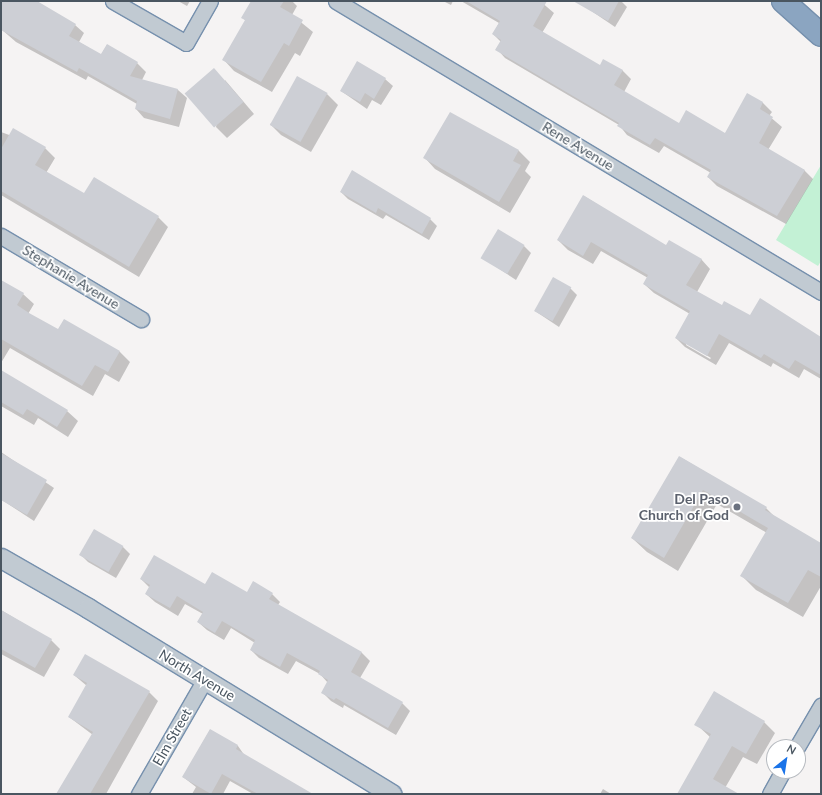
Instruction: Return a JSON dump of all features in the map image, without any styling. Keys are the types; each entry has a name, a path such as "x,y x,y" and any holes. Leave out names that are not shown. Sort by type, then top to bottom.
{"highway":[{"path":"783,1 821,35"}],"street":[{"path":"113,1 186,43 210,1"},
{"name":"Rene Avenue","path":"336,1 821,292"},
{"name":"Stephanie Avenue","path":"1,236 141,319"},
{"name":"North Avenue","path":"1,558 204,679 392,794"},
{"name":"Elm Street","path":"139,794 204,679"},
{"path":"802,739 821,706"},
{"path":"770,794 778,779"}],"green space":[{"path":"821,165 821,261 818,266 776,240"}],"building":[{"path":"1,1 37,1 76,24 69,36 101,54 107,44 138,62 130,76 178,89 170,119 135,109 137,101 79,68 77,72 1,30"},
{"path":"251,1 284,1 280,7 303,20 289,46 284,43 261,82 222,60 245,20 241,18"},
{"path":"466,1 547,1 533,26 600,65 603,59 623,70 614,85 679,123 686,110 725,133 747,93 763,102 760,109 773,117 759,143 805,170 777,216 707,177 711,170 655,138 650,145 617,126 619,123 495,50 501,40 492,34 500,21"},
{"path":"573,1 619,1 608,21"},
{"path":"357,61 386,78 374,99 365,93 360,102 340,91"},
{"path":"214,68 244,102 214,128 185,94"},
{"path":"297,76 328,93 300,142 270,125"},
{"path":"450,112 519,150 513,161 521,165 499,202 423,158"},
{"path":"13,128 46,147 35,165 84,193 94,177 159,216 129,267 1,191 1,149"},
{"path":"352,170 431,218 422,234 378,208 376,213 340,192"},
{"path":"583,195 666,245 669,240 702,259 686,285 722,305 724,301 750,315 760,298 821,337 821,375 795,360 789,369 764,354 761,358 719,334 707,356 675,338 690,311 643,284 648,275 591,242 583,256 557,240"},
{"path":"498,229 525,245 507,274 480,258"},
{"path":"553,277 571,287 552,321 534,311"},
{"path":"1,280 24,293 17,305 29,313 58,329 64,319 120,351 108,372 95,365 82,386 1,339"},
{"path":"1,370 68,410 57,427 27,409 23,415 1,402"},
{"path":"1,453 47,480 27,515 1,500"},
{"path":"679,456 767,507 765,510 821,543 821,577 808,570 788,603 740,576 768,528 703,490 664,558 631,538"},
{"path":"94,529 123,546 108,572 79,555"},
{"path":"154,555 205,584 212,572 247,592 253,581 273,593 269,599 362,652 351,672 403,702 388,728 336,698 334,700 321,693 328,680 318,674 320,671 287,653 280,667 250,650 255,640 222,621 215,633 197,622 203,612 177,596 170,608 145,594 150,585 140,579"},
{"path":"1,610 52,639 35,668 1,649"},
{"path":"85,654 150,691 90,794 56,794 93,732 68,717 87,683 73,675"},
{"path":"714,691 765,721 746,754 732,746 713,779 739,794 677,794 711,734 694,725"},
{"path":"210,729 238,745 236,749 313,794 258,794 222,774 211,794 182,777"}],"place":[{"name":"Del Paso Church of God","path":"737,507"}]}
